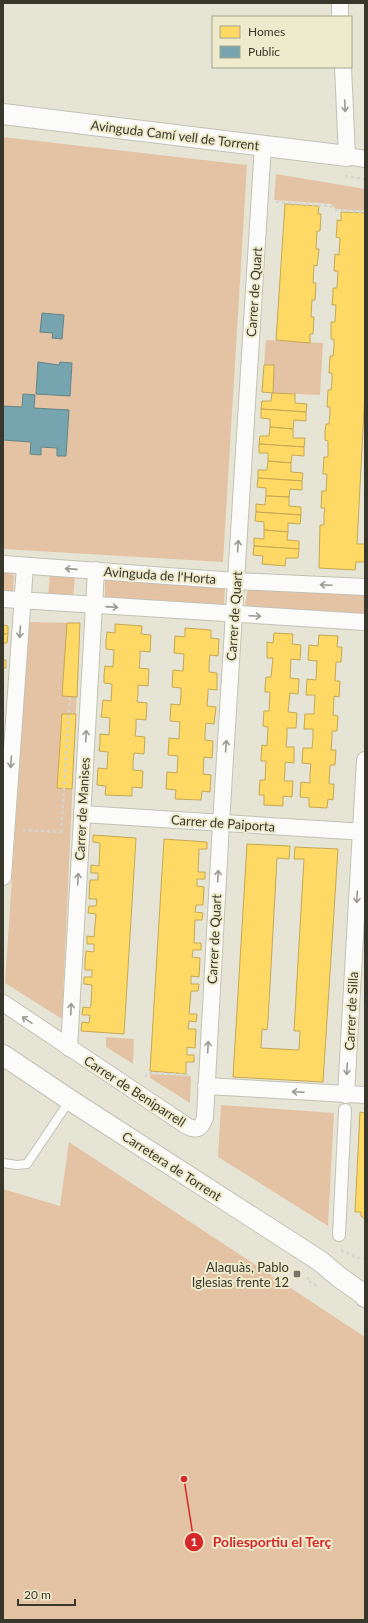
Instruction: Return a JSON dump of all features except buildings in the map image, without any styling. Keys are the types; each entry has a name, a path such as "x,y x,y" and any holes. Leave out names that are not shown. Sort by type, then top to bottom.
{"street":[{"path":"340,3 340,16"},
{"path":"343,68 356,157"},
{"name":"Avinguda Camí vell de Torrent","path":"3,114 356,157"},
{"name":"Carrer de Quart","path":"206,1086 263,145"},
{"name":"Avinguda de l'Horta","path":"3,564 236,581 365,587"},
{"path":"3,877 5,807 25,566"},
{"name":"Carrer de Manises","path":"69,1048 96,570"},
{"path":"3,599 94,606 365,622"},
{"name":"Carrer de Silla","path":"339,1235 363,832 365,760"},
{"name":"Carrer de Paiporta","path":"82,814 363,832"},
{"name":"Carrer de Beniparrell","path":"3,1003 192,1128 200,1128 203,1124 206,1086"},
{"name":"Carretera de Torrent","path":"3,1055 70,1100 320,1261 365,1297"},
{"path":"206,1086 346,1102 365,1095"},
{"name":"Carretera de Torrent","path":"339,1277 358,1285 365,1285"}],"lane":[{"path":"3,1163 17,1165 27,1164 70,1100"}],"path":[{"path":"272,202 330,206 336,210 365,212"},
{"path":"61,832 70,696"},
{"path":"15,830 66,832"},
{"path":"144,1078 148,1073 194,1075"}],"shaded area":[{"path":"3,137 247,165 223,562 3,549"},
{"path":"276,174 365,189 365,211 336,209 331,204 274,200"},
{"path":"266,340 323,343 320,395 273,393 274,365 264,365"},
{"path":"3,572 12,573 14,576 13,593 3,595"},
{"path":"50,574 75,576 73,599 48,597"},
{"path":"108,579 225,588 224,604 222,606 105,598 105,581"},
{"path":"248,588 362,593 365,595 365,613 361,615 248,607 245,604"},
{"path":"29,622 80,623 62,1019 5,983"},
{"path":"106,1037 134,1039 133,1064 106,1047"},
{"path":"150,1074 191,1076 190,1103 150,1078"},
{"path":"221,1105 334,1113 328,1226 218,1157"},
{"path":"69,1142 365,1337 365,1620 3,1620 3,1189 60,1206"}],"place":[{"name":"Alaquàs, Pablo Iglesias frente 12","path":"297,1274"},
{"name":"Poliesportiu el Terç","path":"184,1479"}]}
